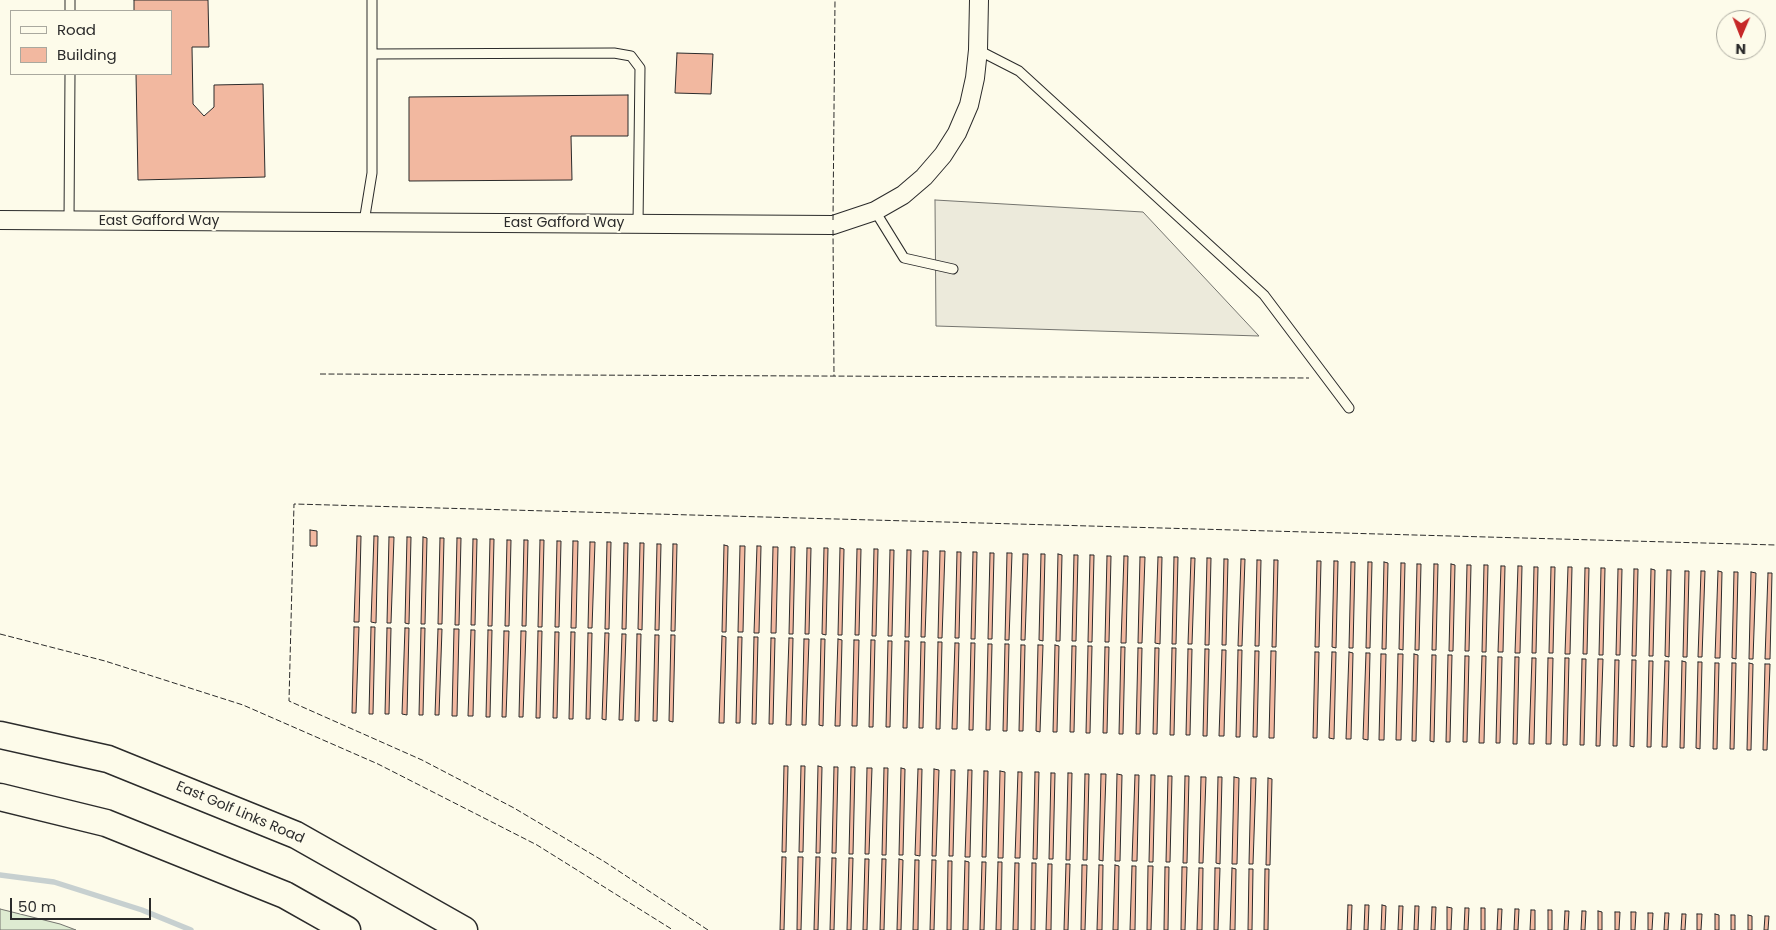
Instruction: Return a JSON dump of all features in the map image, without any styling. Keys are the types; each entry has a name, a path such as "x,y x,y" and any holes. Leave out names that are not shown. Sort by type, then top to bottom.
{"main road":[{"name":"East Golf Links Road","path":"0,735 108,759 296,835 464,930"},
{"path":"0,797 106,822 285,895 347,930"}],"street":[{"name":"East Gafford Way","path":"0,220 833,226 875,211 903,196 943,156 957,133 969,105 975,78 978,50 979,0"}],"lane":[{"path":"364,222 372,173 372,0"},
{"path":"978,50 1019,71 1264,295 1349,408"},
{"path":"372,54 614,53 631,56 640,68 638,224"},
{"path":"69,220 70,75"},
{"path":"875,211 904,258 953,269"}],"green space":[{"path":"0,909 60,924 76,930 0,930"}],"shaded area":[{"path":"935,200 1143,212 1259,336 936,326"}],"building":[{"path":"134,0 208,0 209,47 192,47 193,104 204,116 214,107 214,85 263,84 265,177 138,180 136,75 172,75 172,10 134,10"},
{"path":"677,53 713,54 711,94 675,93"},
{"path":"628,95 628,136 571,136 572,180 409,181 409,97"},
{"path":"310,530 317,531 317,546 310,546"},
{"path":"357,536 361,536 359,622 354,622"},
{"path":"374,536 378,536 376,623 371,622"},
{"path":"389,537 394,537 391,623 387,623"},
{"path":"407,537 411,537 409,624 405,623"},
{"path":"423,537 427,538 425,624 421,624"},
{"path":"440,538 444,538 442,624 438,624"},
{"path":"457,538 461,538 459,625 455,625"},
{"path":"473,539 477,539 475,625 471,625"},
{"path":"490,539 494,539 492,626 488,626"},
{"path":"507,540 511,540 509,626 505,626"},
{"path":"524,540 528,540 526,626 522,626"},
{"path":"540,540 544,540 542,627 538,627"},
{"path":"557,541 561,541 559,627 555,627"},
{"path":"573,541 578,541 576,628 571,628"},
{"path":"590,542 595,542 592,628 588,628"},
{"path":"607,542 611,542 609,629 605,629"},
{"path":"624,543 628,543 626,629 622,629"},
{"path":"640,543 644,543 642,630 638,629"},
{"path":"657,544 661,544 659,630 655,630"},
{"path":"673,544 677,544 675,631 671,631"},
{"path":"724,545 728,546 726,632 722,632"},
{"path":"740,546 745,546 743,632 738,632"},
{"path":"757,546 761,546 759,633 754,633"},
{"path":"773,547 778,547 776,633 771,633"},
{"path":"791,547 795,547 793,634 789,634"},
{"path":"807,548 811,548 809,634 805,634"},
{"path":"824,548 828,548 826,635 822,634"},
{"path":"840,548 844,549 842,635 838,635"},
{"path":"857,549 861,549 859,635 855,635"},
{"path":"874,549 878,549 876,636 872,636"},
{"path":"890,550 894,550 892,636 888,636"},
{"path":"907,550 911,550 909,637 905,637"},
{"path":"923,551 928,551 925,637 921,637"},
{"path":"940,551 945,551 942,638 938,638"},
{"path":"957,552 961,552 959,638 955,638"},
{"path":"973,552 977,552 975,639 971,639"},
{"path":"990,553 994,553 992,639 988,639"},
{"path":"1007,553 1012,553 1009,640 1005,640"},
{"path":"1023,554 1028,554 1025,640 1021,640"},
{"path":"1041,554 1045,554 1043,641 1039,640"},
{"path":"1058,554 1062,555 1060,641 1056,641"},
{"path":"1074,555 1078,555 1076,641 1072,641"},
{"path":"1090,555 1094,555 1092,642 1088,642"},
{"path":"1107,556 1111,556 1109,642 1105,642"},
{"path":"1124,556 1128,556 1126,643 1121,643"},
{"path":"1140,557 1145,557 1142,643 1138,643"},
{"path":"1158,557 1162,557 1160,644 1155,643"},
{"path":"1174,557 1178,557 1176,644 1172,644"},
{"path":"1191,558 1195,558 1192,644 1188,644"},
{"path":"1207,558 1211,558 1209,645 1205,645"},
{"path":"1224,559 1228,559 1226,645 1222,645"},
{"path":"1241,559 1245,559 1242,646 1238,646"},
{"path":"1257,560 1261,560 1259,646 1255,646"},
{"path":"1274,560 1278,560 1276,647 1272,647"},
{"path":"1317,561 1321,561 1319,647 1315,647"},
{"path":"1334,561 1338,561 1336,648 1332,647"},
{"path":"1351,562 1355,562 1353,648 1349,648"},
{"path":"1368,562 1372,562 1370,648 1366,648"},
{"path":"1384,562 1388,563 1386,649 1382,649"},
{"path":"1401,563 1405,563 1403,650 1399,649"},
{"path":"1417,564 1421,564 1419,650 1415,650"},
{"path":"1434,564 1438,564 1436,650 1432,650"},
{"path":"1451,564 1455,565 1453,651 1449,651"},
{"path":"1467,565 1471,565 1469,651 1465,651"},
{"path":"1484,565 1488,565 1486,652 1482,652"},
{"path":"1501,566 1505,566 1503,652 1498,652"},
{"path":"1518,566 1522,566 1520,653 1515,653"},
{"path":"1534,567 1538,567 1536,653 1532,653"},
{"path":"1551,567 1555,567 1553,653 1549,653"},
{"path":"1568,567 1572,567 1570,654 1565,654"},
{"path":"1585,568 1589,568 1587,654 1583,654"},
{"path":"1601,568 1605,568 1603,655 1599,655"},
{"path":"1618,569 1622,569 1620,655 1616,655"},
{"path":"1634,569 1638,569 1636,656 1632,656"},
{"path":"1651,569 1655,570 1653,656 1649,656"},
{"path":"1667,570 1671,570 1669,657 1665,656"},
{"path":"1685,571 1689,571 1687,657 1683,657"},
{"path":"1701,571 1705,571 1702,657 1698,657"},
{"path":"1718,571 1722,572 1720,658 1715,658"},
{"path":"1734,572 1738,572 1736,659 1732,658"},
{"path":"1751,572 1756,573 1753,659 1749,659"},
{"path":"1768,573 1772,573 1770,659 1765,659"},
{"path":"354,627 359,627 356,713 352,713"},
{"path":"371,627 375,627 373,714 369,714"},
{"path":"387,628 391,628 389,714 385,714"},
{"path":"405,628 409,628 407,715 402,714"},
{"path":"421,628 425,628 423,715 419,715"},
{"path":"438,629 442,629 439,715 435,715"},
{"path":"454,629 459,629 457,716 452,716"},
{"path":"471,630 475,630 473,716 468,716"},
{"path":"488,630 492,630 490,717 486,717"},
{"path":"504,631 509,631 506,717 502,717"},
{"path":"521,631 526,631 523,717 519,717"},
{"path":"538,631 542,631 540,718 536,718"},
{"path":"555,632 559,632 557,718 553,718"},
{"path":"571,632 575,632 573,719 569,719"},
{"path":"588,633 592,633 590,719 586,719"},
{"path":"605,633 609,633 606,720 602,719"},
{"path":"622,634 626,634 623,720 619,720"},
{"path":"637,634 641,634 639,721 635,721"},
{"path":"655,635 659,635 657,721 653,721"},
{"path":"671,635 675,635 673,722 669,721"},
{"path":"722,636 726,637 724,723 719,723"},
{"path":"738,637 742,637 740,723 736,723"},
{"path":"754,637 758,637 756,724 752,724"},
{"path":"771,638 775,638 773,724 769,724"},
{"path":"789,638 793,638 791,725 786,725"},
{"path":"804,639 809,639 806,725 802,725"},
{"path":"821,639 825,639 823,726 819,725"},
{"path":"838,639 842,640 840,726 835,726"},
{"path":"854,640 859,640 857,726 852,726"},
{"path":"871,640 875,640 873,727 869,727"},
{"path":"888,641 892,641 890,727 886,727"},
{"path":"905,641 909,641 907,728 903,728"},
{"path":"921,642 925,642 923,728 919,728"},
{"path":"938,642 942,642 940,729 936,729"},
{"path":"955,643 959,643 957,729 952,729"},
{"path":"971,643 975,643 973,730 969,730"},
{"path":"988,644 992,644 990,730 986,730"},
{"path":"1005,644 1009,644 1007,731 1003,731"},
{"path":"1021,645 1025,645 1023,731 1019,731"},
{"path":"1038,645 1043,645 1040,732 1036,731"},
{"path":"1055,645 1059,646 1057,732 1053,732"},
{"path":"1072,646 1076,646 1074,732 1070,732"},
{"path":"1088,646 1092,646 1090,733 1086,733"},
{"path":"1105,647 1109,647 1107,733 1103,733"},
{"path":"1121,647 1125,647 1123,734 1119,734"},
{"path":"1138,648 1142,648 1140,734 1136,734"},
{"path":"1155,648 1159,648 1157,734 1153,734"},
{"path":"1172,648 1176,648 1174,735 1170,735"},
{"path":"1188,649 1192,649 1190,735 1186,735"},
{"path":"1205,649 1209,649 1207,736 1203,736"},
{"path":"1222,650 1226,650 1224,736 1219,736"},
{"path":"1238,650 1242,650 1240,737 1236,737"},
{"path":"1255,651 1259,651 1257,737 1253,737"},
{"path":"1271,651 1276,651 1274,738 1269,738"},
{"path":"1315,652 1319,652 1317,738 1313,738"},
{"path":"1332,652 1336,652 1334,739 1329,738"},
{"path":"1349,652 1353,653 1351,739 1346,739"},
{"path":"1366,653 1370,653 1368,740 1363,739"},
{"path":"1381,654 1386,654 1384,740 1379,740"},
{"path":"1398,654 1403,654 1401,740 1396,740"},
{"path":"1414,654 1418,655 1416,741 1412,741"},
{"path":"1432,655 1436,655 1434,742 1430,741"},
{"path":"1448,655 1452,655 1450,742 1446,742"},
{"path":"1465,656 1469,656 1467,742 1463,742"},
{"path":"1482,656 1486,656 1484,743 1479,743"},
{"path":"1498,657 1502,657 1500,743 1496,743"},
{"path":"1515,657 1519,657 1517,744 1513,744"},
{"path":"1532,658 1536,658 1534,744 1529,744"},
{"path":"1548,658 1553,658 1551,744 1546,744"},
{"path":"1565,658 1569,658 1567,745 1563,745"},
{"path":"1582,659 1586,659 1584,745 1580,745"},
{"path":"1598,659 1603,659 1600,746 1596,746"},
{"path":"1615,660 1619,660 1617,746 1613,746"},
{"path":"1632,660 1636,660 1634,747 1630,746"},
{"path":"1649,661 1653,661 1651,747 1647,747"},
{"path":"1665,661 1669,661 1667,747 1662,747"},
{"path":"1682,661 1686,662 1684,748 1680,748"},
{"path":"1698,662 1702,662 1700,749 1696,748"},
{"path":"1715,663 1719,663 1717,749 1713,749"},
{"path":"1732,663 1736,663 1734,749 1730,749"},
{"path":"1749,663 1753,664 1751,750 1747,750"},
{"path":"1765,664 1770,664 1767,750 1763,750"},
{"path":"784,766 788,766 786,852 782,852"},
{"path":"801,766 805,766 803,852 799,852"},
{"path":"818,766 822,767 820,853 816,853"},
{"path":"834,767 838,767 836,853 832,853"},
{"path":"851,767 855,767 853,854 849,854"},
{"path":"867,768 872,768 869,854 865,854"},
{"path":"884,768 888,768 886,855 882,855"},
{"path":"901,768 905,769 903,855 899,855"},
{"path":"918,769 922,769 920,856 915,855"},
{"path":"934,769 939,770 936,856 932,856"},
{"path":"951,770 955,770 953,856 949,856"},
{"path":"968,770 972,770 970,857 965,857"},
{"path":"984,771 988,771 986,857 982,857"},
{"path":"1000,771 1005,772 1003,858 998,858"},
{"path":"1018,772 1022,772 1020,858 1015,858"},
{"path":"1035,772 1039,772 1037,859 1033,859"},
{"path":"1051,773 1055,773 1053,859 1049,859"},
{"path":"1068,773 1072,773 1070,860 1066,860"},
{"path":"1085,774 1089,774 1087,860 1083,860"},
{"path":"1101,774 1106,774 1103,861 1099,860"},
{"path":"1117,774 1122,775 1120,861 1115,861"},
{"path":"1135,775 1139,775 1137,861 1132,861"},
{"path":"1151,775 1155,775 1153,862 1149,862"},
{"path":"1168,776 1172,776 1170,862 1166,862"},
{"path":"1185,776 1189,776 1187,863 1183,863"},
{"path":"1201,777 1206,777 1203,863 1199,863"},
{"path":"1218,777 1222,777 1220,864 1216,863"},
{"path":"1234,777 1239,778 1237,864 1232,864"},
{"path":"1251,778 1256,778 1253,864 1249,864"},
{"path":"1268,778 1272,779 1270,865 1266,865"},
{"path":"782,857 786,857 784,930 780,930"},
{"path":"798,857 803,857 801,930 797,930"},
{"path":"816,857 820,857 818,930 814,930"},
{"path":"832,858 836,858 834,930 830,930"},
{"path":"849,858 853,858 851,930 847,930"},
{"path":"865,859 869,859 867,930 863,930"},
{"path":"882,859 886,859 884,930 880,930"},
{"path":"899,859 903,860 901,930 897,930"},
{"path":"915,860 919,860 918,930 913,930"},
{"path":"932,860 936,860 934,930 930,930"},
{"path":"948,861 952,861 951,930 947,930"},
{"path":"965,861 969,862 968,930 963,930"},
{"path":"982,862 986,862 984,930 980,930"},
{"path":"998,862 1002,862 1001,930 996,930"},
{"path":"1015,863 1019,863 1018,930 1013,930"},
{"path":"1032,863 1036,863 1035,930 1031,930"},
{"path":"1048,864 1052,864 1051,930 1046,930"},
{"path":"1066,864 1070,864 1068,930 1064,930"},
{"path":"1082,865 1087,865 1085,930 1081,930"},
{"path":"1099,865 1103,865 1102,930 1097,930"},
{"path":"1115,865 1119,866 1118,930 1113,930"},
{"path":"1132,866 1136,866 1135,930 1130,930"},
{"path":"1148,866 1153,866 1151,930 1147,930"},
{"path":"1165,867 1169,867 1168,930 1164,930"},
{"path":"1182,867 1187,867 1185,930 1181,930"},
{"path":"1199,868 1203,868 1202,930 1197,930"},
{"path":"1215,868 1220,868 1218,930 1214,930"},
{"path":"1232,868 1236,869 1235,930 1230,930"},
{"path":"1249,869 1253,869 1252,930 1248,930"},
{"path":"1265,869 1269,869 1268,930 1264,930"},
{"path":"1348,905 1352,905 1351,930 1347,930"},
{"path":"1365,905 1369,905 1368,930 1364,930"},
{"path":"1382,905 1386,906 1385,930 1381,930"},
{"path":"1399,906 1403,906 1402,930 1398,930"},
{"path":"1415,906 1419,906 1418,930 1414,930"},
{"path":"1432,907 1436,907 1435,930 1431,930"},
{"path":"1447,907 1452,908 1451,930 1447,930"},
{"path":"1465,908 1469,908 1468,930 1464,930"},
{"path":"1481,908 1485,908 1485,930 1481,930"},
{"path":"1498,909 1502,909 1501,930 1497,930"},
{"path":"1515,909 1519,909 1518,930 1514,930"},
{"path":"1531,910 1535,910 1535,930 1530,930"},
{"path":"1548,910 1552,910 1552,930 1548,930"},
{"path":"1565,911 1569,911 1568,930 1564,930"},
{"path":"1582,911 1586,911 1585,930 1581,930"},
{"path":"1598,911 1602,912 1602,930 1598,930"},
{"path":"1615,912 1620,912 1619,930 1615,930"},
{"path":"1631,912 1636,912 1635,930 1631,930"},
{"path":"1648,913 1653,913 1652,930 1648,930"},
{"path":"1665,913 1669,913 1668,930 1664,930"},
{"path":"1682,914 1686,914 1685,930 1681,930"},
{"path":"1697,914 1702,914 1701,930 1697,930"},
{"path":"1715,914 1719,915 1719,930 1715,930"},
{"path":"1731,915 1735,915 1735,930 1731,930"},
{"path":"1748,915 1752,916 1752,930 1748,930"},
{"path":"1765,916 1769,916 1768,930 1764,930"}],"waterway":[{"path":"0,875 54,882 142,910 191,930"}],"fence":[{"path":"833,220 835,0"},
{"path":"833,230 834,376"},
{"path":"320,374 1309,378"},
{"path":"708,930 605,862 514,808 422,760 289,701 294,504 1776,545"},
{"path":"0,634 105,661 243,705 378,764 537,845 673,930"}]}
